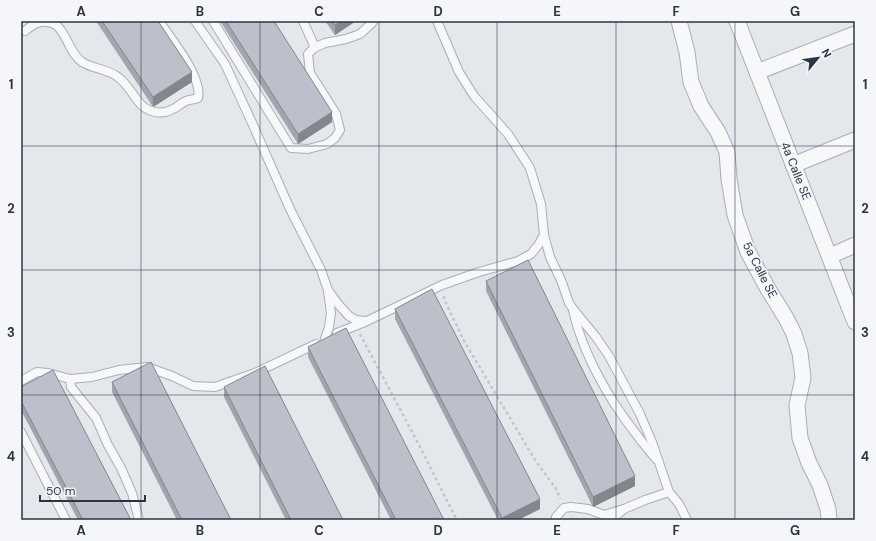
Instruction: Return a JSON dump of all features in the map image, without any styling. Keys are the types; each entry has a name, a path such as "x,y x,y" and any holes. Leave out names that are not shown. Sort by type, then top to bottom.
{"street":[{"name":"5a Calle SE","path":"679,21 687,52 691,82 701,106 718,132 727,152 729,179 735,215 748,252 786,318 794,334 800,353 802,378 797,405 800,438 809,463 820,485 828,509 829,520"},
{"name":"4a Calle SE","path":"737,21 855,322"},
{"path":"757,72 855,34"},
{"path":"793,165 855,140"},
{"path":"830,256 855,245"}],"lane":[{"path":"23,33 30,21"},
{"path":"23,33 32,25 40,22 56,23 73,53 80,61 90,66 112,72 120,78 145,108 153,112 161,113 167,112 188,100 196,99 198,98 199,94 197,85 186,61 176,44 159,21"},
{"path":"195,21 225,64 290,209 321,270 328,290 332,312 325,339"},
{"path":"213,21 291,148 308,149 327,144 335,138 340,130 336,114 310,72 308,54 314,48 325,43 346,39 360,34 372,24 373,21"},
{"path":"303,21 314,48"},
{"path":"437,21 459,72 474,96 508,134 530,168 541,204 544,235 550,257 569,303 609,356 640,414 669,492 679,504 687,520"},
{"path":"21,381 37,372 48,373 70,379 92,377 119,370 147,367 172,376 192,386 215,387 255,373 325,339 442,286 480,272 518,261 531,254 544,235"},
{"path":"328,290 349,316 356,320 365,322"},
{"path":"573,309 577,326 601,380 615,404 650,453 659,463"},
{"path":"70,379 71,387 96,418 132,493 139,520"},
{"path":"21,432 66,520"},
{"path":"556,520 556,517 564,508 571,507 588,509 604,515 669,492"},
{"path":"610,520 624,509"}],"path":[{"path":"442,286 444,299 464,341 535,460 557,490 564,508"},
{"path":"356,325 457,520"}],"building":[{"path":"102,21 158,21 192,72 153,97"},
{"path":"226,21 274,21 332,112 298,134"},
{"path":"332,21 341,21 335,25"},
{"path":"528,260 635,476 593,497 486,281"},
{"path":"432,289 540,499 502,518 395,309"},
{"path":"346,328 444,520 396,520 308,347"},
{"path":"151,362 231,520 182,520 112,382"},
{"path":"265,366 343,520 291,520 224,387"},
{"path":"53,370 131,520 83,520 21,401 21,387"}]}
